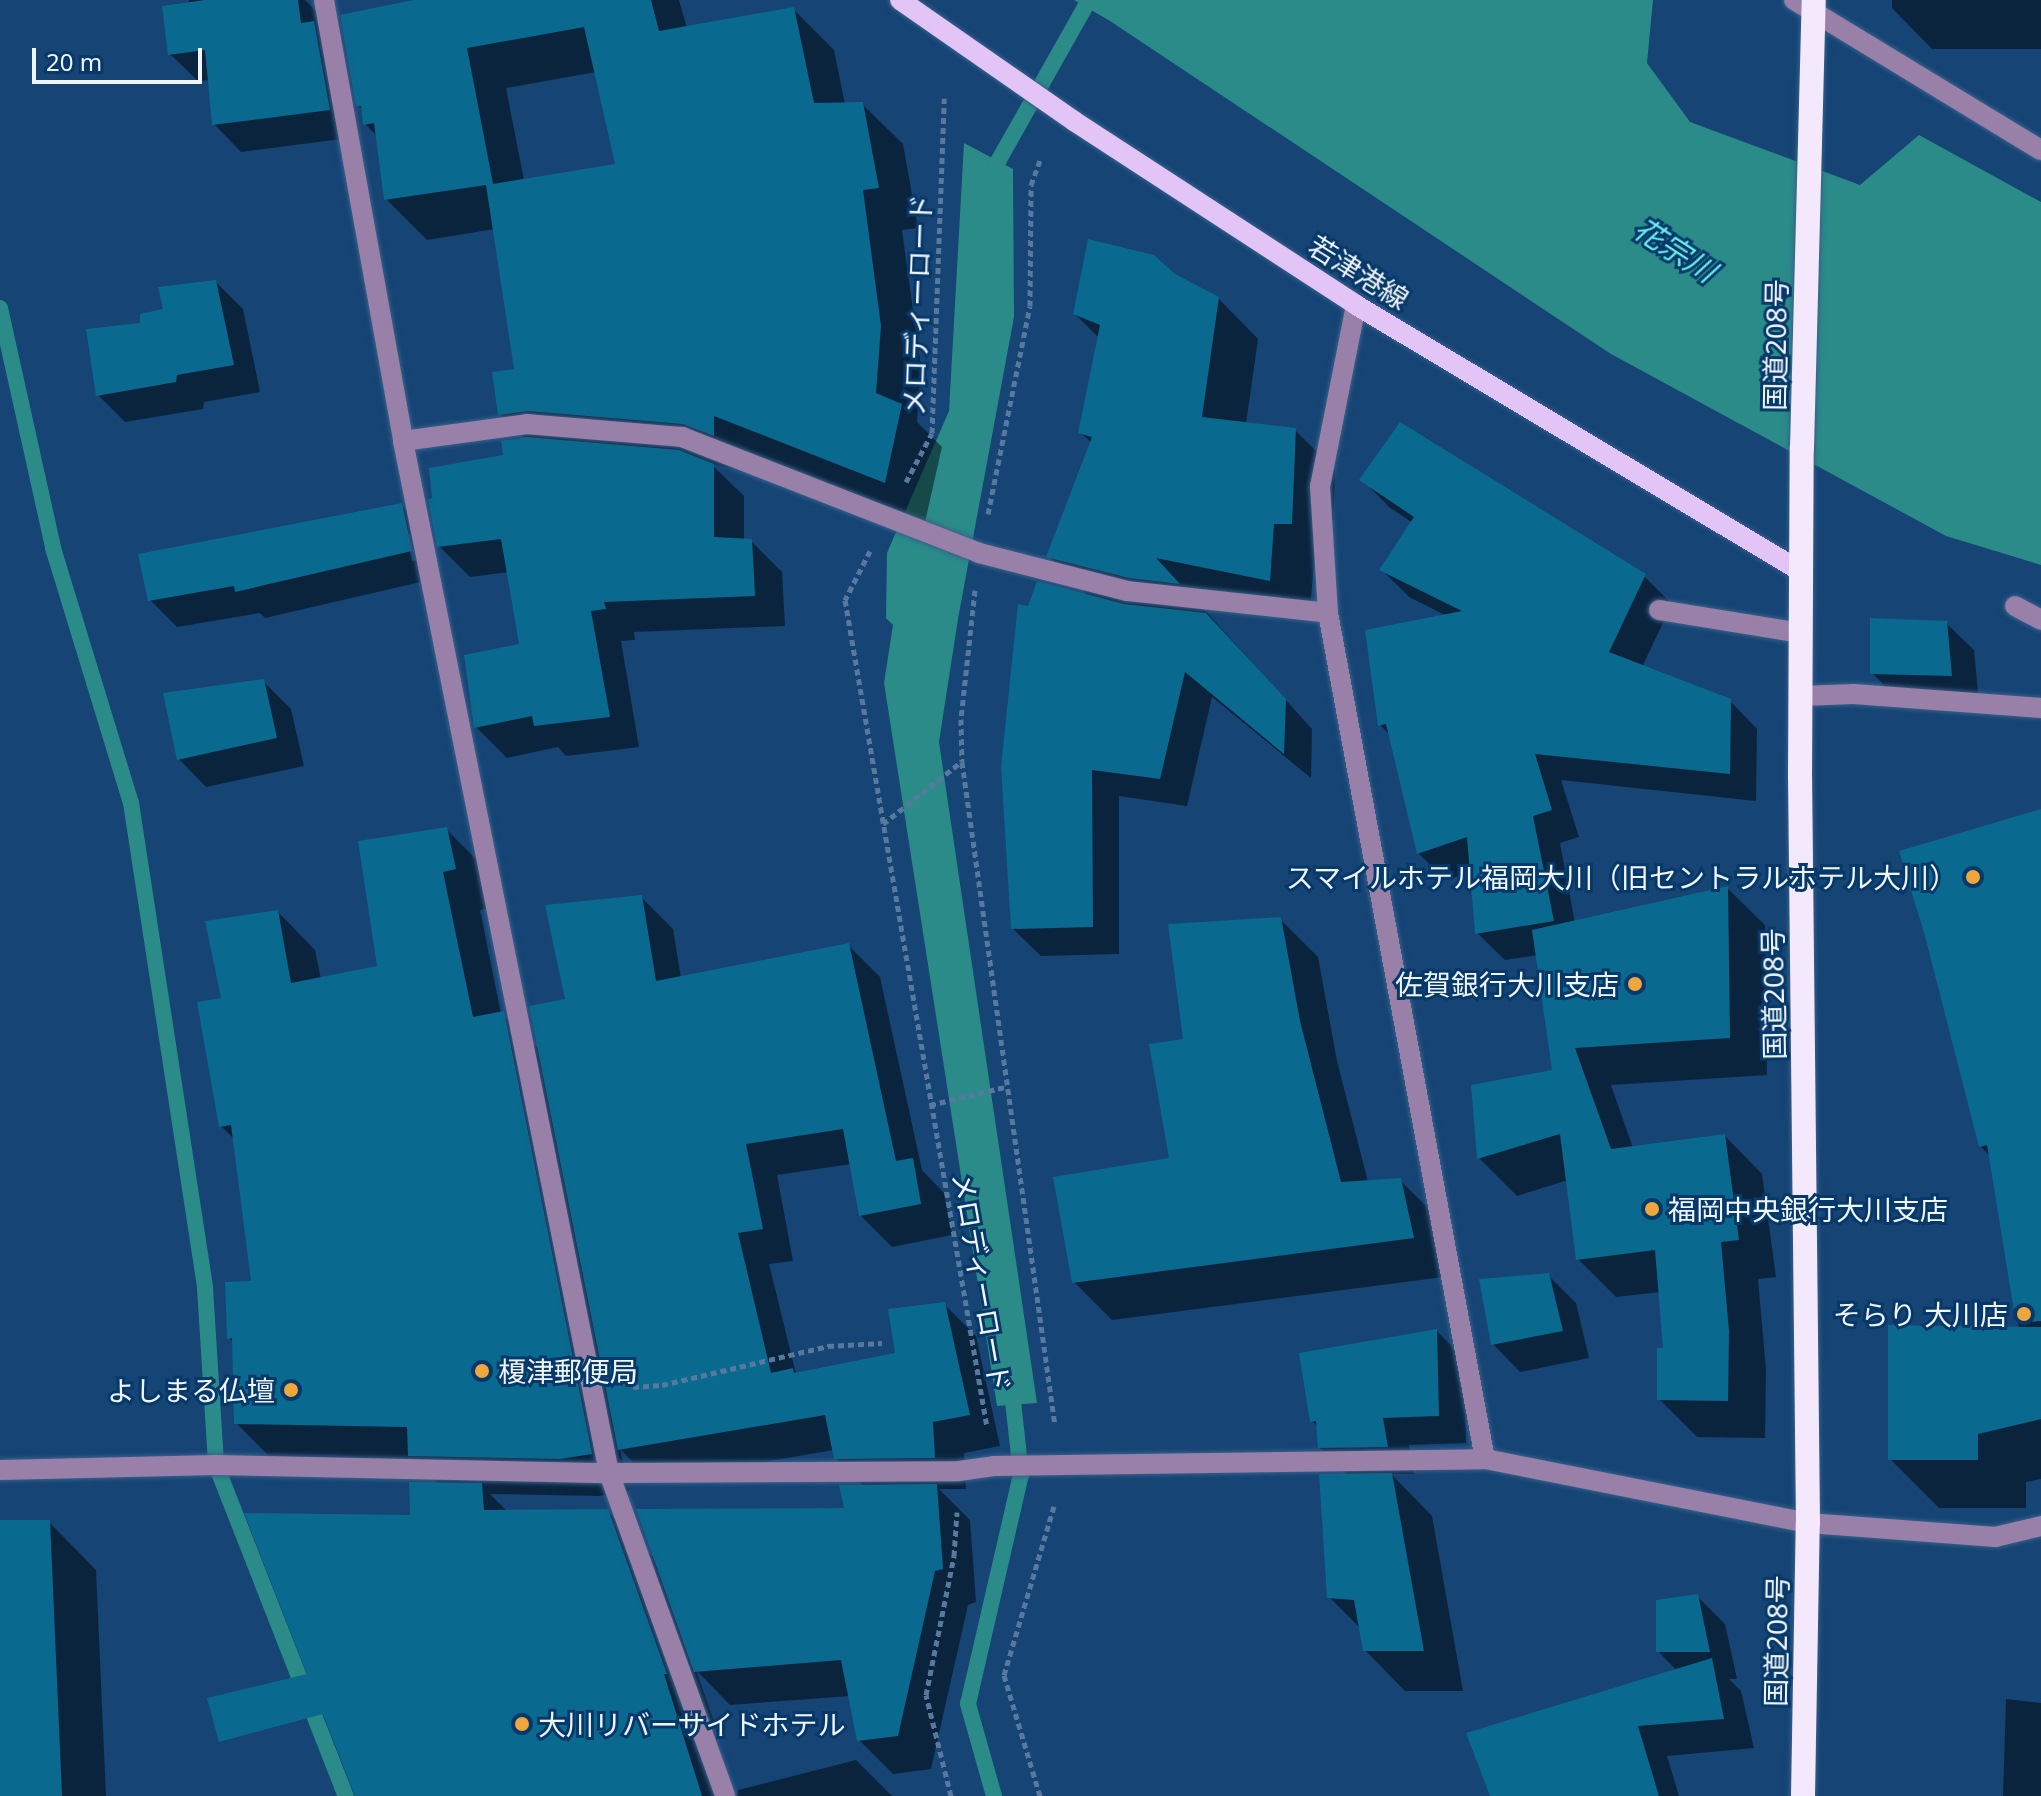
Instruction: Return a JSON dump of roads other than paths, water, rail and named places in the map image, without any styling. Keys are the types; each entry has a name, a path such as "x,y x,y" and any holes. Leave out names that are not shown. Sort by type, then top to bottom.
{"highway":[{"name":"国道208号","path":"1803,1796 1808,1523 1801,633 1813,45 1807,4"}],"main road":[{"name":"若津港線","path":"900,0 1074,121 1356,305 1802,572"}],"street":[{"path":"324,0 403,441 609,1473 725,1796"},
{"path":"1807,4 2041,150"},
{"path":"1356,305 1320,486 1328,613 1485,1459"},
{"path":"403,441 527,424 682,437 977,552 1127,591 1328,613"},
{"path":"2015,606 2041,620"},
{"path":"1659,610 1801,633"},
{"path":"1801,696 1854,694 2041,708"},
{"path":"0,1470 216,1465 609,1473 959,1471 994,1466 1485,1459 1808,1523 1995,1537 2041,1526"}],"water":[{"name":"花宗川","path":"1074,0 1653,0 1647,63 1690,122 1860,185 1919,135 2041,202 2041,565 1946,536 1611,354"},
{"path":"964,143 1013,169 1014,317 958,619 939,742 1037,1403 997,1406 884,683 893,625 886,618 887,553 949,411"}],"waterway":[{"path":"995,180 996,165 1089,0"},
{"path":"0,308 53,548 131,803 205,1288 216,1465 346,1796"},
{"path":"994,1796 968,1704 1021,1474 1011,1384"}],"place":[{"name":"スマイルホテル福岡大川（旧セントラルホテル大川）","path":"1973,877"},
{"name":"佐賀銀行大川支店","path":"1635,984"},
{"name":"福岡中央銀行大川支店","path":"1652,1209"},
{"name":"そらり 大川店","path":"2024,1314"},
{"name":"榎津郵便局","path":"482,1371"},
{"name":"よしまる仏壇","path":"291,1390"},
{"name":"大川リバーサイドホテル","path":"522,1724"}]}
